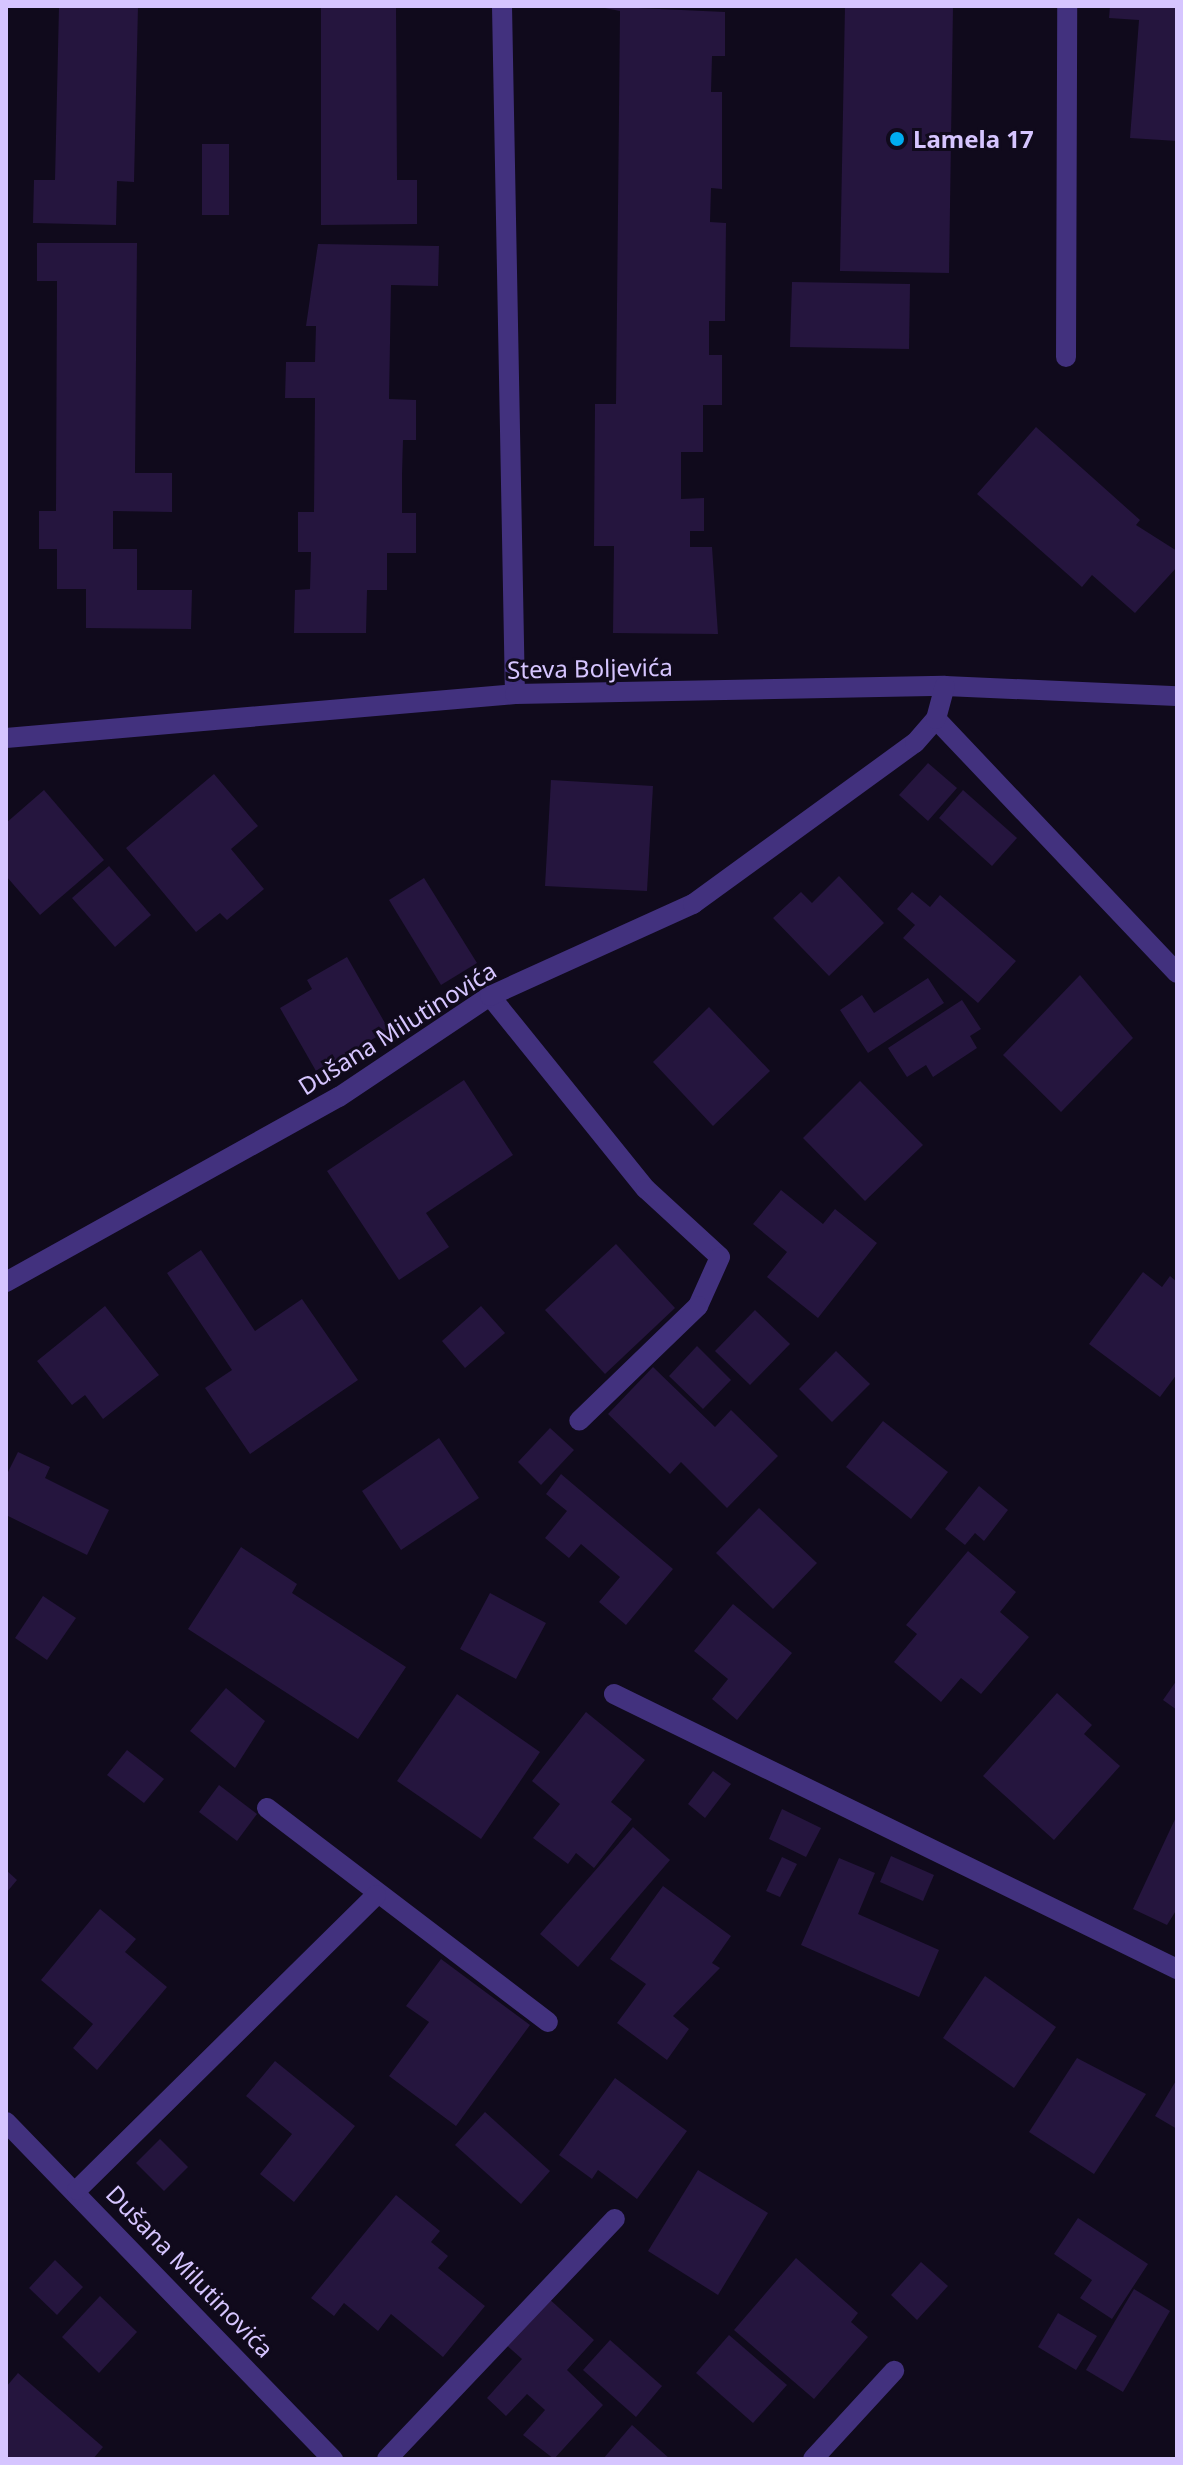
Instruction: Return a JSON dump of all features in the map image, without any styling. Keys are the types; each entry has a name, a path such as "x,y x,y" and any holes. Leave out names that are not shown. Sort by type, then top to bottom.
{"street":[{"path":"502,6 515,694"},
{"path":"1066,357 1067,6"},
{"path":"945,686 936,719 1177,973"},
{"name":"Steva Boljevića","path":"6,738 515,694 945,686 1177,696"},
{"name":"Dušana Milutinovića","path":"6,1282 339,1097 490,996 693,904 883,769 936,719"},
{"path":"490,996 646,1189 720,1257 698,1306 579,1421"},
{"path":"614,1694 1177,1969"},
{"path":"267,1808 376,1895 548,2022"},
{"path":"77,2190 376,1895"},
{"name":"Dušana Milutinovića","path":"6,2122 77,2190 333,2459"},
{"path":"387,2459 615,2219"},
{"path":"813,2459 894,2371"}],"building":[{"path":"59,6 138,6 134,182 117,181 116,225 33,223 34,180 55,180"},
{"path":"321,6 396,6 397,180 417,180 417,224 321,225"},
{"path":"595,6 725,12 725,56 712,56 711,92 722,92 722,189 711,188 710,222 726,223 725,321 709,321 709,355 722,355 722,405 703,405 703,452 681,452 681,499 704,498 704,531 690,531 690,547 712,547 718,634 613,633 614,546 594,546 595,404 616,404 620,11"},
{"name":"Lamela 17","path":"845,6 953,6 949,273 840,271"},
{"path":"1110,6 1177,6 1177,141 1130,138 1139,20 1109,18"},
{"path":"202,144 229,144 229,215 202,215"},
{"path":"37,243 137,243 135,473 172,473 172,512 113,511 113,549 137,549 137,590 192,590 191,629 86,628 86,589 57,589 57,549 39,549 39,511 56,511 57,281 37,281"},
{"path":"318,244 439,246 438,286 391,285 389,399 416,400 416,440 403,440 402,513 416,513 416,553 387,553 387,590 367,590 366,633 294,633 295,590 310,589 311,552 298,552 298,512 314,512 315,398 285,398 286,362 315,362 316,326 306,326"},
{"path":"792,282 910,284 909,349 790,347"},
{"path":"1036,427 1140,520 1136,525 1177,551 1177,567 1135,613 1092,575 1082,587 977,494"},
{"path":"928,763 957,788 928,821 899,795"},
{"path":"214,774 258,826 231,849 264,889 227,920 220,913 196,932 126,848"},
{"path":"551,780 653,786 647,891 545,886"},
{"path":"44,790 104,860 40,915 6,876 6,823"},
{"path":"963,790 1017,838 992,866 939,818"},
{"path":"109,866 151,915 115,947 72,898"},
{"path":"839,876 884,923 829,976 773,918 801,892 812,903"},
{"path":"424,878 477,963 441,985 389,900"},
{"path":"912,892 930,907 940,895 1016,961 978,1003 903,938 915,925 897,909"},
{"path":"347,957 389,1030 316,1071 280,1008 312,989 307,980"},
{"path":"1080,975 1133,1038 1061,1112 1003,1055"},
{"path":"928,978 944,1003 868,1053 840,1010 862,995 874,1013"},
{"path":"962,1000 981,1029 970,1036 977,1048 933,1077 926,1065 907,1077 888,1048"},
{"path":"709,1007 770,1071 713,1126 653,1062"},
{"path":"464,1080 513,1155 426,1213 449,1247 399,1280 327,1171"},
{"path":"860,1081 923,1145 865,1201 803,1138"},
{"path":"781,1190 823,1224 835,1209 877,1243 818,1318 767,1277 787,1252 753,1224"},
{"path":"616,1244 675,1308 605,1374 545,1310"},
{"path":"201,1250 255,1331 302,1299 358,1380 250,1454 205,1388 232,1370 167,1273"},
{"path":"1143,1272 1162,1287 1170,1276 1177,1282 1177,1374 1160,1397 1089,1344"},
{"path":"105,1306 159,1375 103,1419 85,1395 72,1405 37,1361"},
{"path":"481,1306 505,1333 465,1368 442,1341"},
{"path":"755,1310 790,1344 750,1385 715,1351"},
{"path":"697,1346 731,1380 703,1409 669,1376"},
{"path":"836,1351 870,1384 832,1422 799,1389"},
{"path":"653,1367 715,1427 731,1410 778,1456 727,1508 681,1462 670,1474 608,1414"},
{"path":"883,1421 948,1472 911,1519 846,1467"},
{"path":"550,1428 574,1450 541,1485 518,1462"},
{"path":"439,1438 479,1498 401,1550 362,1491"},
{"path":"18,1452 50,1467 45,1478 109,1510 87,1555 6,1515 6,1476"},
{"path":"561,1474 673,1569 626,1625 599,1602 620,1577 581,1544 569,1558 545,1538 567,1511 546,1494"},
{"path":"979,1486 1008,1510 984,1541 975,1533 965,1545 945,1529"},
{"path":"759,1508 817,1563 773,1609 716,1553"},
{"path":"241,1547 297,1584 292,1593 406,1667 358,1739 188,1629"},
{"path":"968,1551 1016,1592 1000,1612 1029,1637 981,1694 961,1678 941,1702 894,1662 917,1634 906,1625"},
{"path":"490,1593 546,1623 516,1679 460,1649"},
{"path":"43,1596 76,1618 47,1660 15,1638"},
{"path":"733,1604 792,1653 737,1720 712,1699 728,1679 694,1651"},
{"path":"1177,1680 1177,1710 1163,1700"},
{"path":"226,1688 265,1721 235,1768 190,1731"},
{"path":"1057,1693 1092,1725 1084,1734 1120,1766 1054,1840 983,1776"},
{"path":"457,1694 540,1752 481,1839 397,1781"},
{"path":"586,1712 645,1760 611,1802 632,1819 594,1868 576,1853 568,1864 533,1838 560,1804 532,1781"},
{"path":"127,1750 164,1779 144,1803 107,1775"},
{"path":"713,1771 731,1784 705,1818 688,1804"},
{"path":"219,1785 257,1814 237,1841 199,1812"},
{"path":"782,1809 821,1828 806,1857 769,1839"},
{"path":"1177,1815 1177,1909 1167,1925 1133,1909"},
{"path":"633,1827 670,1860 578,1967 540,1934"},
{"path":"891,1856 934,1875 923,1901 880,1882"},
{"path":"782,1857 797,1864 780,1897 766,1891"},
{"path":"839,1858 875,1873 858,1914 939,1950 919,1997 801,1945"},
{"path":"6,1870 17,1880 6,1893"},
{"path":"663,1886 731,1936 712,1963 720,1968 673,2016 689,2029 667,2060 617,2023 646,1984 610,1959"},
{"path":"100,1909 136,1939 125,1952 167,1987 97,2070 73,2048 93,2024 41,1980"},
{"path":"441,1959 530,2025 456,2126 389,2076 429,2022 406,2006"},
{"path":"985,1976 1056,2027 1014,2088 943,2038"},
{"path":"1077,2058 1146,2094 1094,2174 1029,2132"},
{"path":"275,2061 355,2126 294,2202 260,2174 292,2134 246,2096"},
{"path":"615,2078 687,2131 637,2199 598,2170 592,2179 559,2155"},
{"path":"1177,2079 1177,2129 1155,2116"},
{"path":"485,2112 550,2171 521,2204 455,2145"},
{"path":"160,2139 188,2167 164,2191 136,2163"},
{"path":"698,2170 768,2213 718,2295 648,2251"},
{"path":"396,2195 440,2231 431,2242 448,2256 438,2268 485,2306 443,2357 391,2314 378,2331 344,2303 334,2316 311,2298"},
{"path":"1078,2218 1148,2264 1112,2319 1080,2298 1092,2280 1054,2254"},
{"path":"796,2258 858,2313 851,2322 868,2337 814,2399 734,2330"},
{"path":"55,2260 83,2287 57,2315 29,2288"},
{"path":"921,2262 948,2286 917,2320 891,2295"},
{"path":"1134,2289 1170,2311 1123,2392 1086,2370"},
{"path":"100,2296 137,2332 99,2373 62,2337"},
{"path":"546,2296 594,2340 567,2370 603,2405 554,2459 523,2435 545,2410 527,2394 506,2416 487,2398 522,2359 503,2342"},
{"path":"1058,2313 1097,2336 1076,2370 1038,2347"},
{"path":"729,2335 787,2385 753,2423 696,2373"},
{"path":"610,2340 662,2386 636,2417 583,2370"},
{"path":"18,2373 103,2447 93,2459 6,2459 6,2387"},
{"path":"632,2425 670,2459 603,2459"}],"place":[{"name":"Lamela 17","path":"897,139"}]}
